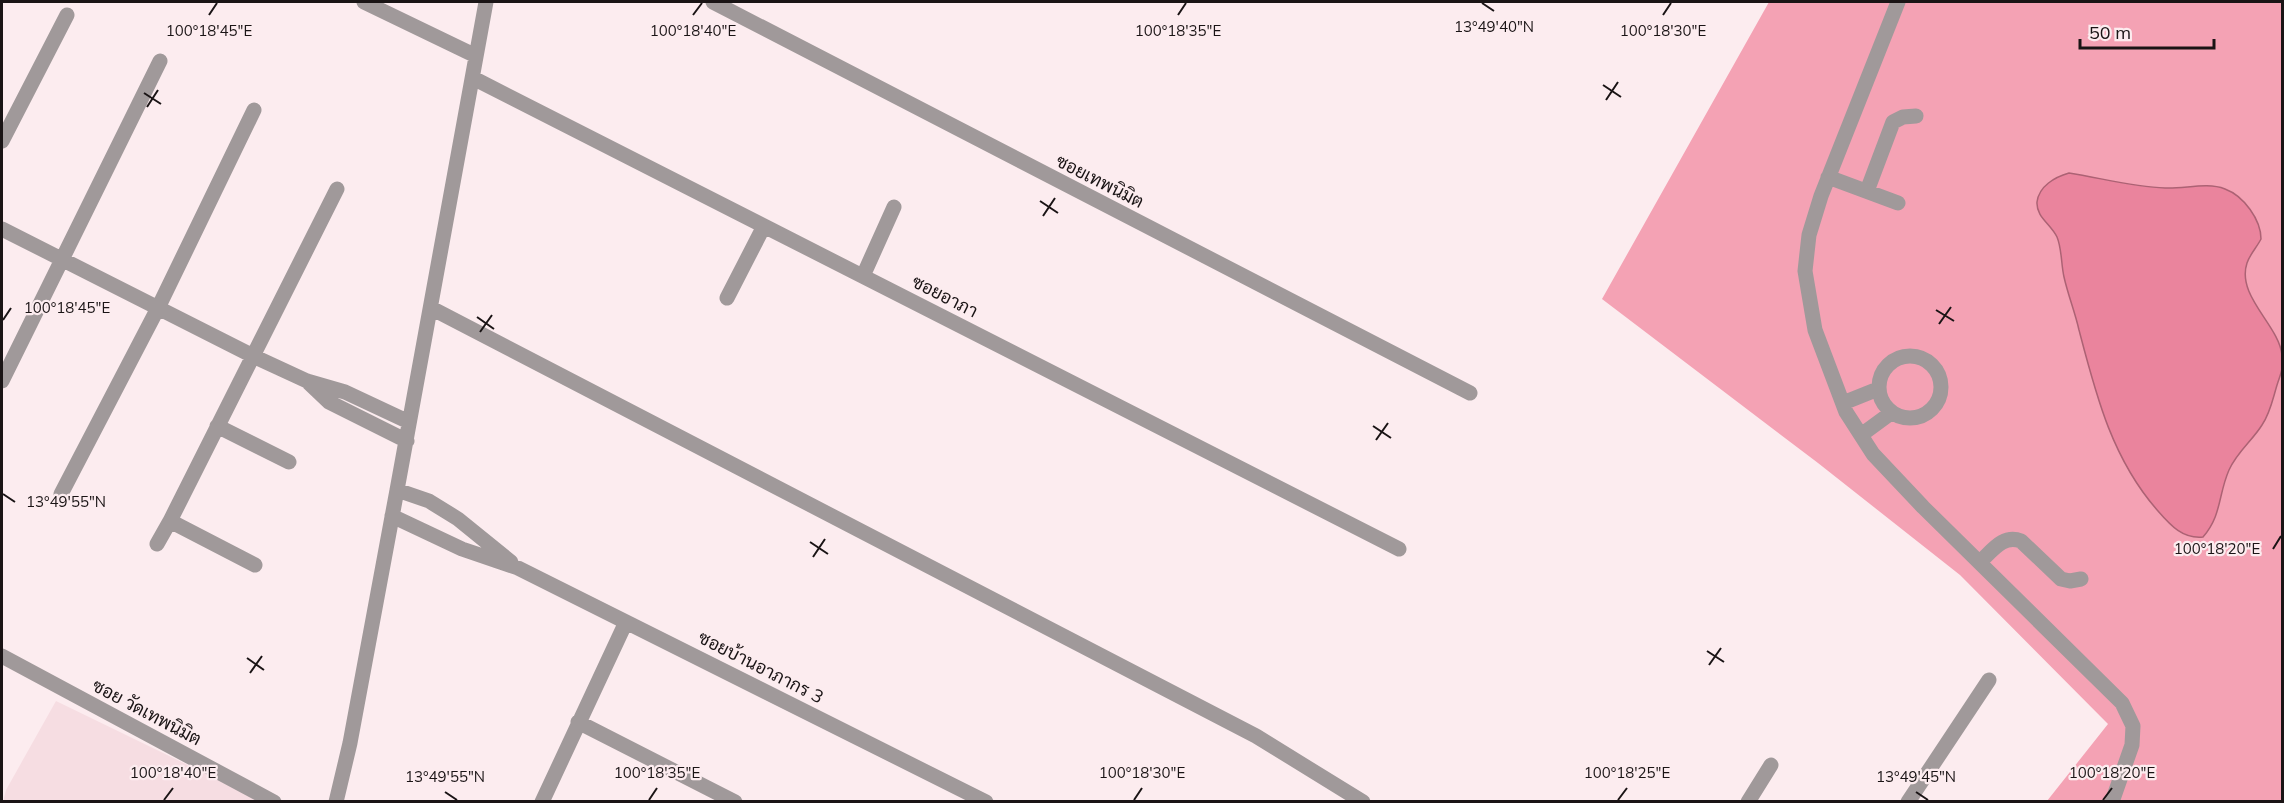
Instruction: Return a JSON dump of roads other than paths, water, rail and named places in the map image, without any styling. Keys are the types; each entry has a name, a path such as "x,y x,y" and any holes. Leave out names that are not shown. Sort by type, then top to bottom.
{"street":[{"path":"364,2 476,56"},
{"path":"336,801 350,742 398,490 486,2"},
{"name":"ซอยเทพนิมิต","path":"713,2 1470,393"},
{"path":"1898,2 1828,177 1809,236 1805,271 1815,330 1846,412 1873,454 2122,703 2133,726 2132,745 2112,801"},
{"path":"2,141 67,15"},
{"path":"2,381 160,61"},
{"name":"ซอยอาภา","path":"473,78 1400,549"},
{"path":"61,494 158,308 254,110"},
{"path":"1867,192 1893,122 1903,117 1916,116"},
{"path":"1828,177 1898,202"},
{"path":"157,544 337,189"},
{"path":"863,276 894,207"},
{"path":"727,298 764,226"},
{"path":"2,229 253,356 307,381 345,392 409,422"},
{"path":"431,308 1236,725 1363,801"},
{"path":"1915,356 1928,361 1938,372 1942,386 1939,400 1931,412 1918,418 1904,419 1891,413 1884,406 1878,389 1880,375 1888,364 1901,357 1915,356"},
{"path":"307,381 329,402 407,441"},
{"path":"1843,403 1878,389"},
{"path":"1861,435 1891,413"},
{"path":"217,426 289,462"},
{"name":"ซอยบ้านอาภากร 3","path":"398,490 429,501 458,519 518,568"},
{"name":"ซอยบ้านอาภากร 3","path":"392,516 462,549 518,568 986,801"},
{"path":"170,521 255,565"},
{"path":"1980,562 2005,539 2013,538 2021,541 2061,579 2070,581 2081,579"},
{"path":"542,801 626,622"},
{"name":"ซอย วัดเทพนิมิต","path":"2,656 274,801"},
{"path":"1908,801 1989,680"},
{"path":"578,722 735,801"},
{"path":"1748,801 1771,765"}]}
